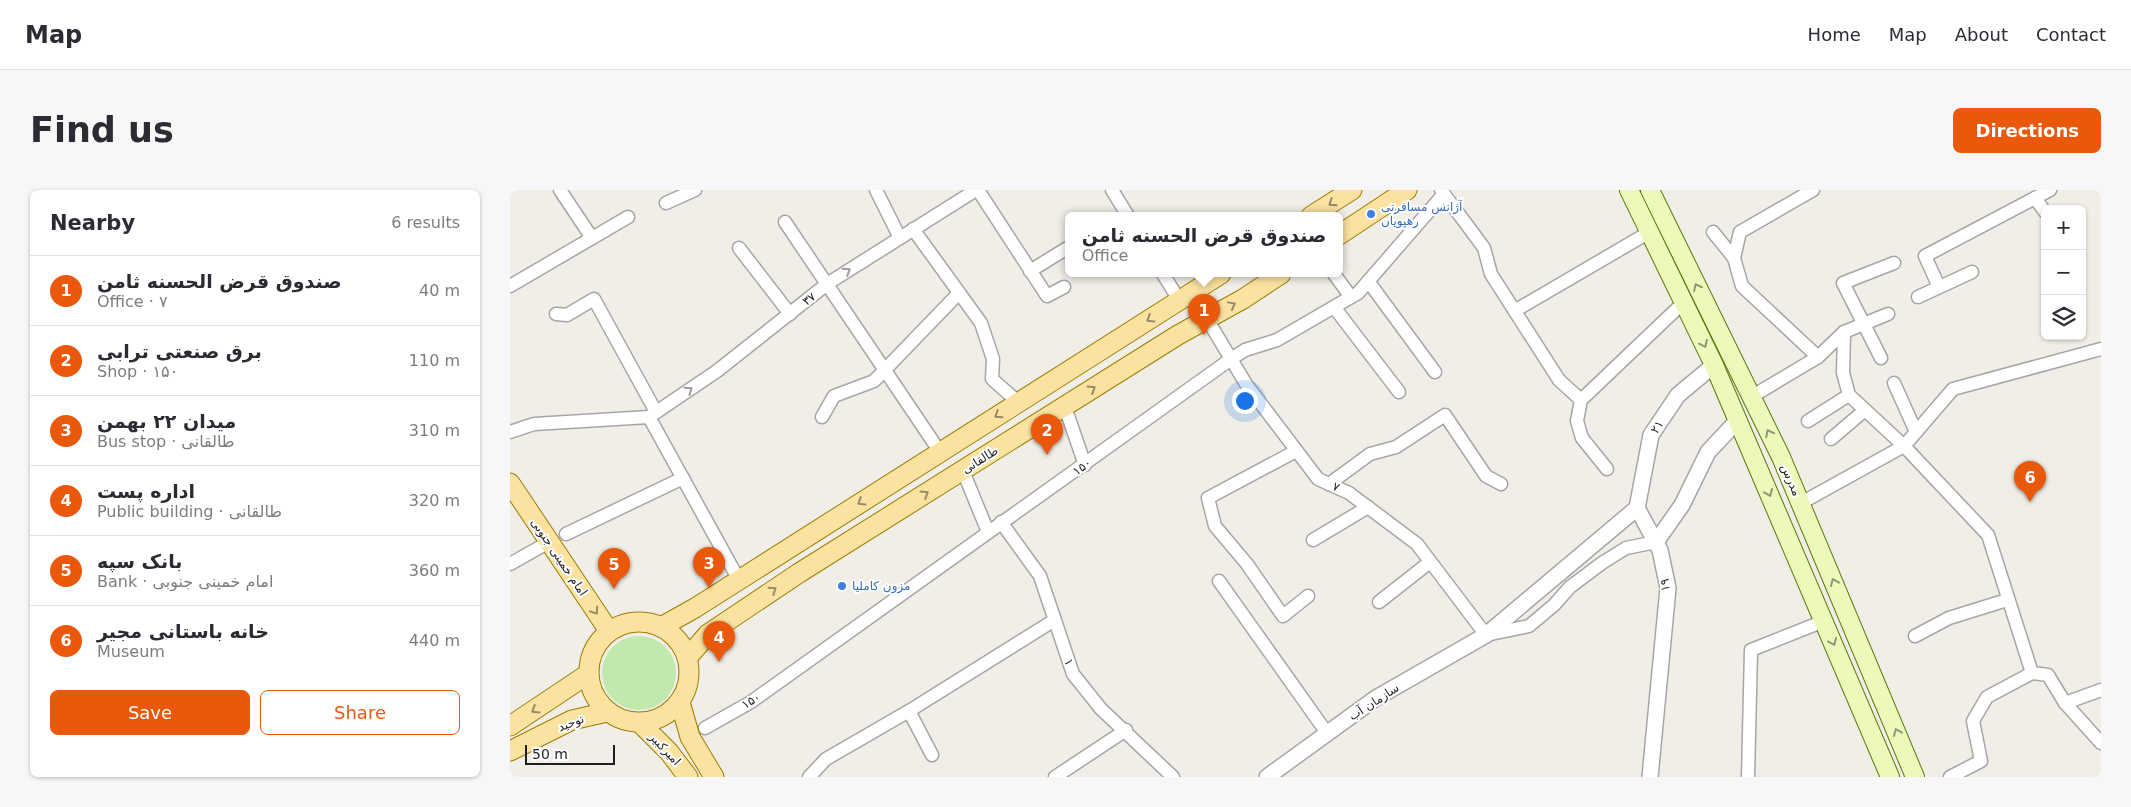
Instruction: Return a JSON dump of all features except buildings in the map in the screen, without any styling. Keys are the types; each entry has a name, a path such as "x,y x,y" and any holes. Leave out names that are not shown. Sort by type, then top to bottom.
{"main road":[{"path":"1317,212 1352,190"},
{"path":"1343,232 1407,190"},
{"name":"مدرس","path":"1629,190 1648,233 1714,365 1890,777"},
{"name":"مدرس","path":"1650,190 1781,457 1915,777"},
{"path":"661,627 695,608 1216,277"},
{"name":"طالقانی","path":"688,657 708,634 799,573 1065,406 1276,277"},
{"name":"امام خمینی جنوبی","path":"510,483 557,538 609,631"},
{"path":"695,608 692,621 698,630 708,634"},
{"path":"634,622 648,622 661,627 673,634 682,645 688,657 690,673 688,688 680,702 670,713 655,720 640,723 622,720 607,712 597,701 591,688 588,674 590,658 609,631 621,625 634,622"},
{"path":"510,726 588,674"},
{"path":"559,695 569,702 574,710 572,720"},
{"name":"امیرکبیر","path":"680,702 698,733 714,777"},
{"name":"توحید","path":"510,751 572,720 607,712"},
{"path":"1867,724 1888,712"},
{"name":"امیرکبیر","path":"640,723 669,752 688,777"},
{"path":"669,752 698,733"}],"street":[{"path":"560,190 592,238"},
{"path":"666,203 695,190"},
{"path":"876,190 900,238"},
{"path":"977,190 1047,296 1064,287"},
{"name":"۳۷","path":"653,415 717,371 827,284 977,190"},
{"path":"1112,190 1126,212"},
{"path":"1734,258 1740,232 1813,190"},
{"path":"1939,287 1926,256 2050,190"},
{"path":"1442,192 1484,248 1491,274 1516,310 1559,380 1581,400"},
{"name":"۱۵۰","path":"698,733 751,702 1231,359 1245,350 1277,340 1358,293 1442,192"},
{"path":"2035,198 2041,206"},
{"path":"510,286 628,217"},
{"path":"785,222 940,452"},
{"path":"913,229 980,323 994,359 992,379 1018,402"},
{"path":"1714,232 1734,258 1742,286 1818,357"},
{"path":"1516,310 1648,233"},
{"path":"738,248 790,314"},
{"path":"1030,271 1065,249"},
{"path":"1881,358 1843,283 1894,263"},
{"path":"1918,297 1972,272"},
{"path":"1166,277 1180,300"},
{"path":"1336,277 1351,297"},
{"path":"1368,281 1435,372"},
{"path":"822,417 834,396 874,381 959,292"},
{"path":"556,314 567,315 594,299 683,478 739,580"},
{"path":"1607,468 1582,438 1577,421 1581,400 1683,303"},
{"path":"1334,307 1399,392"},
{"path":"1751,397 1818,357 1844,332 1888,314"},
{"name":"۷","path":"1207,319 1246,384 1318,479 1349,493 1417,544 1486,636"},
{"path":"1844,332 1843,373 1849,396 1904,446 1988,535 2007,600 2032,673"},
{"path":"1801,503 1904,446 1953,389 2101,349"},
{"name":"۲۱","path":"1637,508 1651,435 1678,396 1714,365"},
{"path":"1894,383 1916,432"},
{"path":"1808,421 1849,396"},
{"path":"1065,406 1085,465"},
{"path":"1831,439 1865,410"},
{"path":"510,432 534,424 653,415"},
{"path":"1329,484 1370,454 1396,447 1445,415 1486,476 1501,484"},
{"path":"1656,542 1682,506 1708,452 1738,420"},
{"path":"1296,451 1208,498 1215,526 1247,564 1283,616 1308,596"},
{"path":"963,471 988,532"},
{"path":"510,564 557,538 683,478"},
{"path":"1313,540 1368,507"},
{"name":"۱۹","path":"1637,508 1660,550 1668,588 1650,777"},
{"name":"سازمان آب","path":"1267,777 1376,698 1486,636 1637,508"},
{"name":"۱","path":"1001,522 1040,576 1053,621 1073,674 1101,709 1126,730 1173,777"},
{"name":"سازمان آب","path":"1486,636 1529,626 1554,605 1570,587 1602,563 1626,548 1656,542"},
{"path":"1379,602 1430,562"},
{"path":"1218,581 1327,733"},
{"path":"1915,636 1949,618 2007,600"},
{"path":"809,777 826,759 909,711 1053,621"},
{"path":"1748,777 1752,650 1824,622"},
{"path":"1950,777 1981,761 1974,721 1987,697 2032,673 2048,675 2066,703 2101,743"},
{"path":"2066,703 2101,690"},
{"path":"909,711 932,756"},
{"path":"1055,777 1126,730"}],"green space":[{"path":"639,636 653,639 665,647 673,659 676,673 673,687 665,699 653,707 639,710 625,707 613,699 605,687 602,673 605,659 613,647 625,639"}],"place":[{"name":"آژانس مسافرتی رهپویان","path":"1371,214"},
{"name":"صندوق قرض الحسنه ثامن","path":"1204,335"},
{"name":"برق صنعتی ترابی","path":"1047,455"},
{"name":"خانه باستانی مجیر","path":"2030,502"},
{"name":"مزون کاملیا","path":"842,586"},
{"name":"میدان ۲۲ بهمن","path":"709,588"},
{"name":"بانک سپه","path":"614,589"},
{"name":"اداره پست","path":"719,662"}]}
